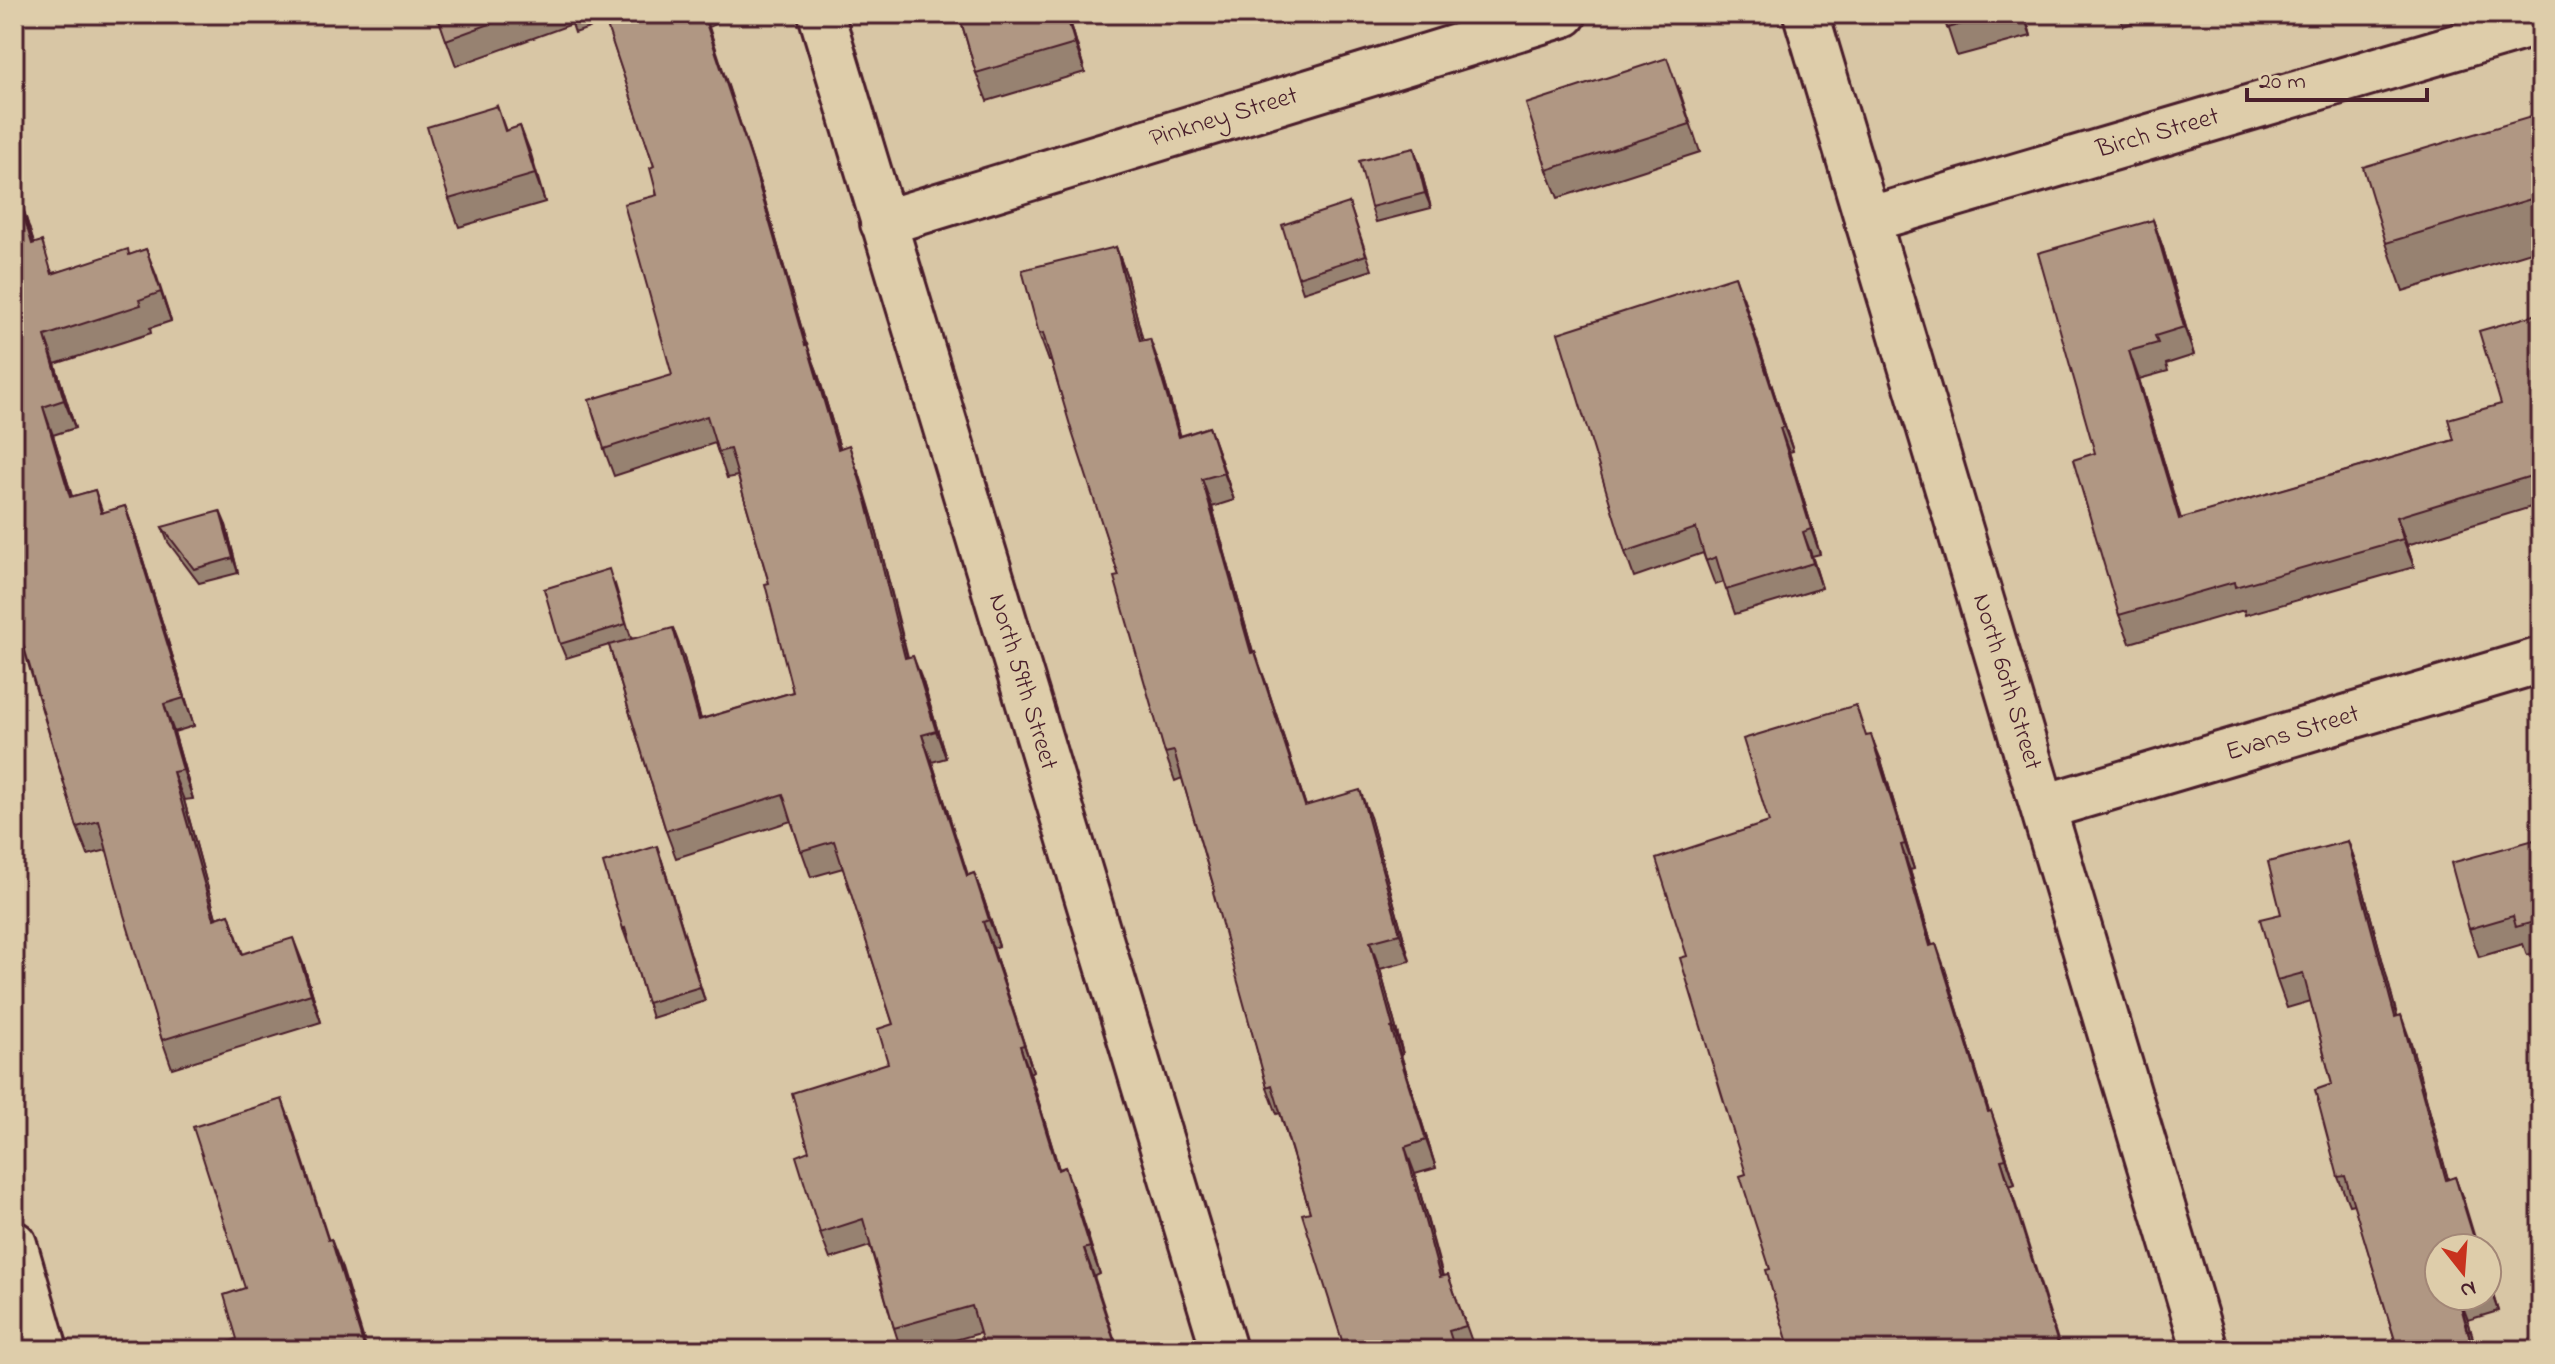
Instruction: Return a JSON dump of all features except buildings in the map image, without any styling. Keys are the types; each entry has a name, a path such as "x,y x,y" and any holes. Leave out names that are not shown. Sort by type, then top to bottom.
{"street":[{"name":"North 59th Street","path":"821,14 1224,1350"},
{"name":"Pinkney Street","path":"883,223 1564,14"},
{"name":"North 60th Street","path":"1806,14 2205,1350"},
{"name":"Birch Street","path":"1867,220 2541,22"},
{"name":"Evans Street","path":"2044,807 2541,660"},
{"path":"14,1244 45,1350"}]}
